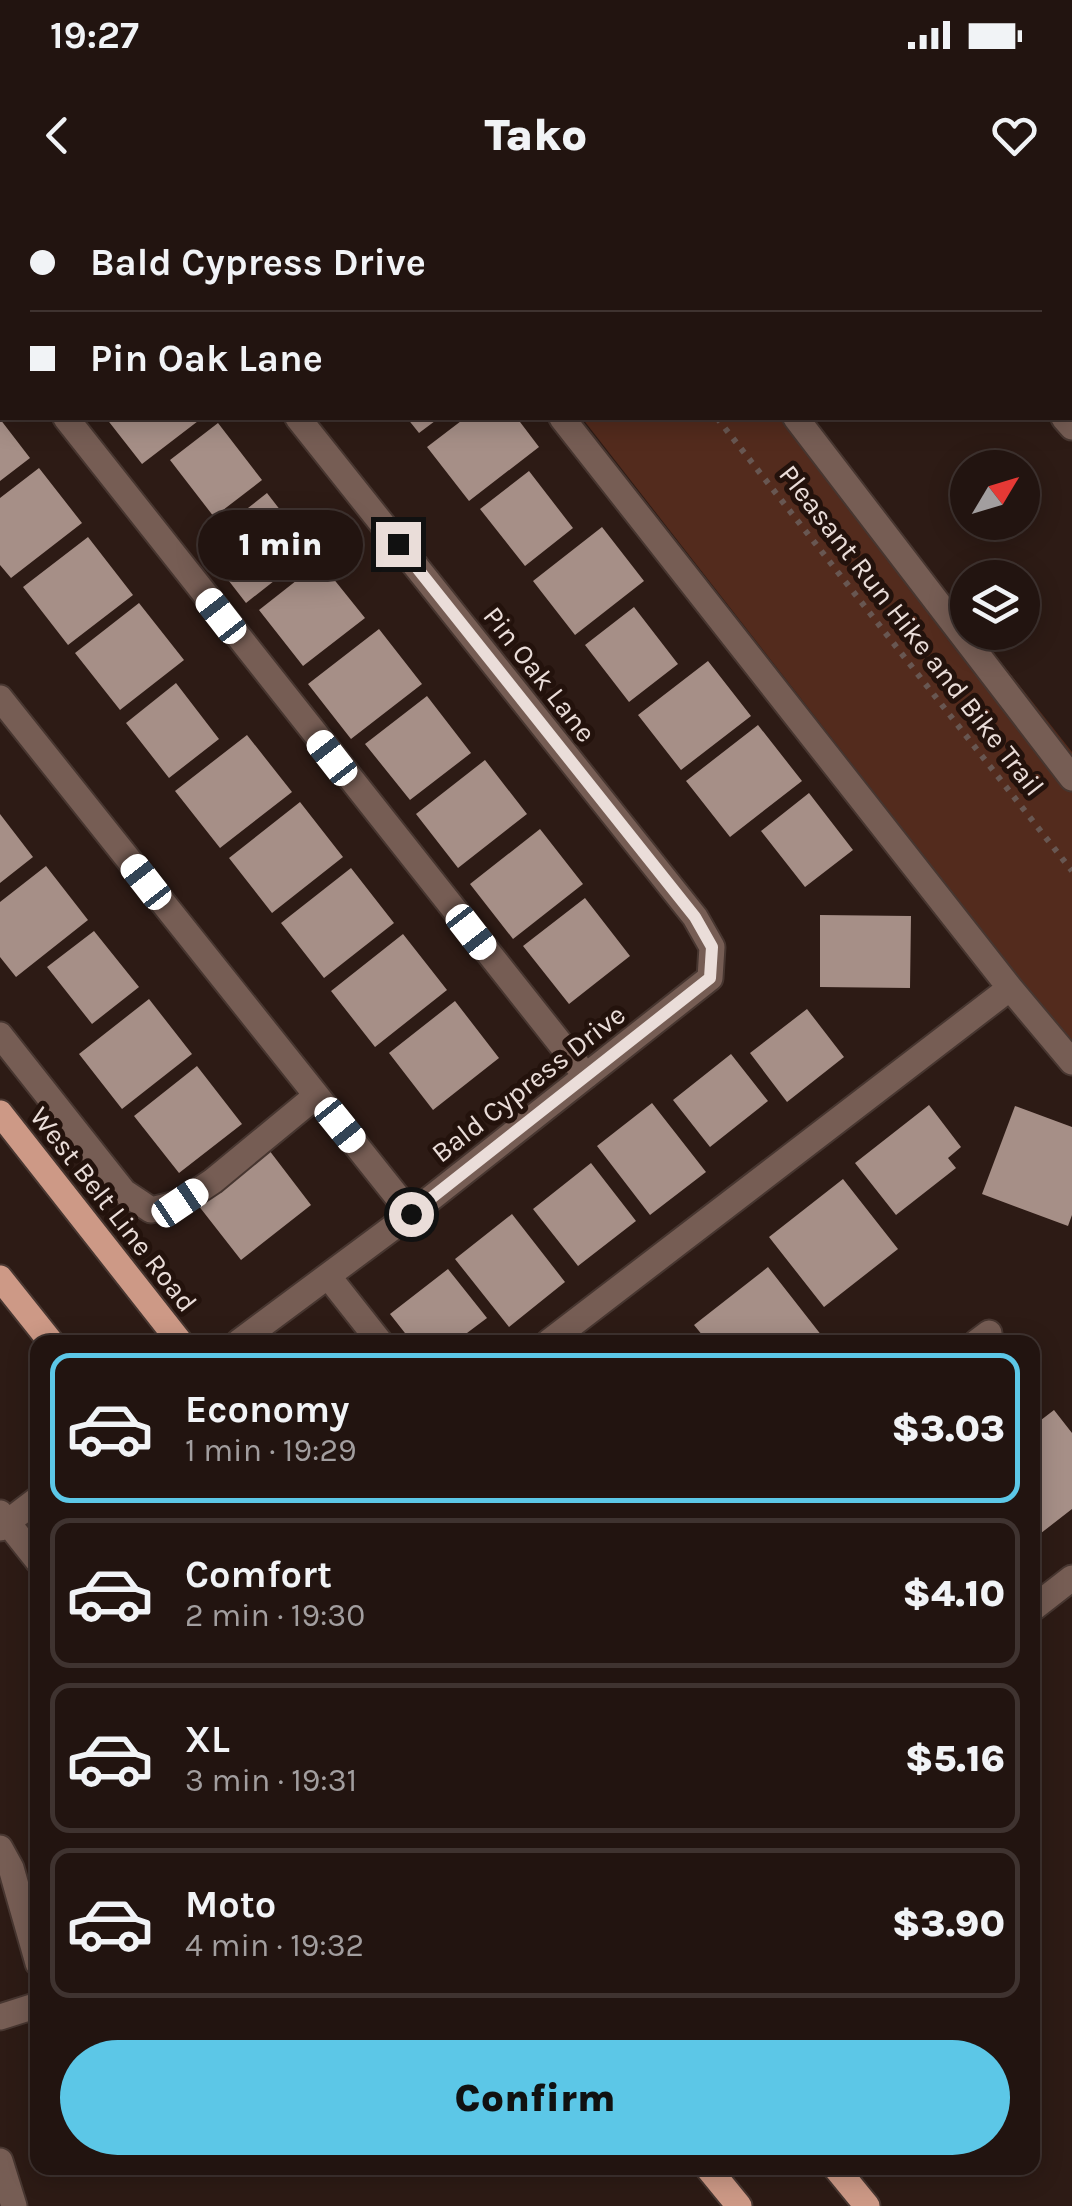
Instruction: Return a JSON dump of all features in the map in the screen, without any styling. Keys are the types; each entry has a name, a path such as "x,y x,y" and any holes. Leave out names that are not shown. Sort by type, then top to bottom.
{"main road":[{"name":"West Belt Line Road","path":"0,1114 174,1335"},
{"path":"0,1278 45,1335"},
{"path":"714,2175 739,2206"},
{"path":"842,2175 867,2206"}],"street":[{"path":"68,420 586,1076"},
{"name":"Pin Oak Lane","path":"302,420 695,917 712,947 710,978"},
{"path":"564,420 1072,1062"},
{"path":"798,420 1072,778"},
{"path":"0,698 411,1214"},
{"name":"Bald Cypress Drive","path":"248,1335 411,1214 710,978"},
{"path":"558,1335 1010,988"},
{"path":"0,1034 124,1192 151,1210 180,1203 212,1182 316,1096"},
{"path":"328,1276 374,1335"},
{"path":"30,1504 3,1521 30,1552"},
{"path":"1040,1603 1072,1578"},
{"path":"0,1848 11,1868 30,1935"},
{"path":"0,2017 30,2008"},
{"path":"0,2161 14,2206"}],"path":[{"name":"Pleasant Run Hike and Bike Trail","path":"719,420 1072,871"}],"shaded area":[{"path":"584,420 811,420 950,597 950,650 991,650 1072,752 1072,1046"}],"building":[{"path":"0,420 1,420 30,458 0,481"},
{"path":"108,420 199,420 142,464"},
{"path":"409,420 436,420 419,433"},
{"path":"462,420 519,420 539,447 469,501 427,447"},
{"path":"218,423 262,480 214,517 170,460"},
{"path":"39,468 82,523 11,578 0,565 0,498"},
{"path":"529,471 573,528 525,566 480,509"},
{"path":"267,493 312,551 246,603 201,545"},
{"path":"602,527 644,581 575,635 533,581"},
{"path":"88,537 133,595 68,645 23,587"},
{"path":"320,562 365,618 303,666 259,610"},
{"path":"139,603 184,660 120,710 75,653"},
{"path":"634,607 678,664 629,702 585,645"},
{"path":"379,629 422,684 351,739 308,684"},
{"path":"708,661 751,716 681,770 638,715"},
{"path":"176,683 219,739 169,778 126,723"},
{"path":"427,696 471,753 410,800 365,744"},
{"path":"758,725 802,781 730,837 686,781"},
{"path":"247,735 292,792 220,848 175,791"},
{"path":"485,760 527,814 458,868 416,814"},
{"path":"809,793 853,850 805,887 761,831"},
{"path":"300,802 343,857 272,913 229,858"},
{"path":"0,814 33,857 0,883"},
{"path":"540,829 583,884 513,939 470,884"},
{"path":"46,866 88,920 16,977 0,957 0,902"},
{"path":"351,868 394,923 324,978 281,923"},
{"path":"585,898 630,956 569,1004 523,946"},
{"path":"820,915 911,916 910,988 820,987"},
{"path":"94,931 139,987 92,1024 47,967"},
{"path":"403,934 447,990 375,1047 331,991"},
{"path":"149,999 192,1054 122,1109 79,1054"},
{"path":"455,1001 499,1058 433,1110 389,1053"},
{"path":"807,1009 844,1057 787,1102 750,1053"},
{"path":"731,1054 768,1101 710,1147 673,1100"},
{"path":"197,1066 242,1124 179,1173 134,1116"},
{"path":"652,1103 706,1172 650,1215 597,1146"},
{"path":"929,1105 961,1147 948,1158 956,1168 896,1215 855,1163"},
{"path":"1015,1106 1072,1127 1072,1215 1068,1226 982,1194"},
{"path":"269,1150 311,1205 241,1260 198,1205"},
{"path":"591,1163 636,1221 578,1266 533,1209"},
{"path":"843,1179 898,1249 824,1307 769,1237"},
{"path":"512,1214 565,1282 509,1327 455,1259"},
{"path":"768,1267 821,1335 702,1335 694,1325"},
{"path":"448,1269 487,1318 464,1335 406,1335 390,1314"},
{"path":"1054,1410 1072,1433 1072,1509 1040,1534 1040,1421"}],"route":[{"path":"398,544 695,917 712,947 710,978 411,1214"}]}
